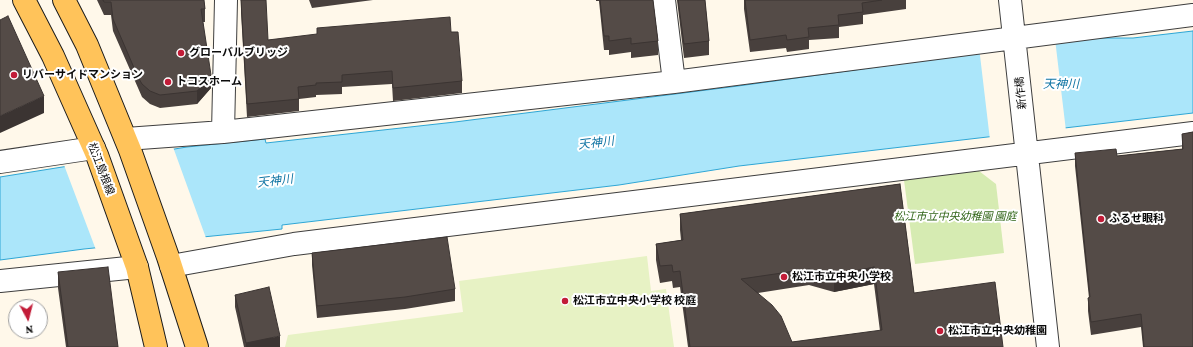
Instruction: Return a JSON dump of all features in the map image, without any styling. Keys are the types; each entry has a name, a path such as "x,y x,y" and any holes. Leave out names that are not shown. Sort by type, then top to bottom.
{"main road":[{"name":"松江島根線","path":"24,0 53,56 95,151 136,264 156,347"},
{"path":"64,0 87,46 128,145 170,261 197,347"}],"street":[{"path":"223,132 226,0"},
{"path":"664,0 674,82"},
{"name":"新作橋","path":"1010,0 1048,347"},
{"path":"128,145 223,132 674,82 1193,15"},
{"path":"170,261 1027,151 1193,133"},
{"path":"0,162 95,151"},
{"path":"0,281 136,264"}],"green space":[{"name":"松江市立中央幼稚園 園庭","path":"979,171 996,184 1004,253 915,264 904,180"},
{"name":"松江市立中央小学校 校庭","path":"647,256 651,291 666,289 674,347 285,347 288,335 463,312 459,281"}],"water":[{"name":"天神川","path":"1193,31 1193,113 739,166 619,185 282,225 282,229 84,249 0,260 0,177 187,147 265,139 266,143 455,122 738,86 942,58 1061,38 1133,38"}],"pier":[{"path":"1055,39 1066,131 990,140 979,47"},
{"path":"173,147 206,238 96,250 64,165"}],"building":[{"path":"103,0 204,0 205,9 201,9 211,75 197,91 160,95 150,91 142,84 138,77 113,19 111,2 104,2"},
{"path":"241,0 266,0 268,40 317,34 317,28 450,17 451,32 458,32 462,81 393,88 392,71 342,75 342,82 316,83 316,85 298,87 299,99 247,104"},
{"path":"600,0 653,0 658,41 631,44 631,38 609,41 609,36 604,36"},
{"path":"678,0 705,0 709,41 684,44"},
{"path":"745,0 882,0 862,3 863,12 838,15 839,25 808,28 809,37 787,40 786,35 750,40"},
{"name":"リバーサイドマンション","path":"8,16 44,96 0,116 0,20"},
{"path":"1193,132 1193,347 1144,347 1141,314 1091,322 1088,298 1090,297 1075,153 1116,149 1117,156 1183,149 1182,134"},
{"path":"900,184 914,293 995,282 1003,347 690,347 680,271 673,272 672,265 660,266 656,244 683,240 680,214","holes":["874,267 882,330 792,342 781,316 772,305 741,279 809,269 834,275"]},
{"path":"447,237 455,289 405,297 317,306 312,253"},
{"path":"108,267 118,347 68,347 58,272"},
{"path":"269,287 280,336 246,343 235,295"}],"place":[{"name":"グローバルブリッジ","path":"181,53"},
{"name":"リバーサイドマンション","path":"14,75"},
{"name":"トコスホーム","path":"168,82"},
{"name":"ふるせ眼科","path":"1101,219"},
{"name":"松江市立中央小学校","path":"784,277"},
{"name":"松江市立中央小学校 校庭","path":"565,301"},
{"name":"松江市立中央幼稚園","path":"940,331"}]}
